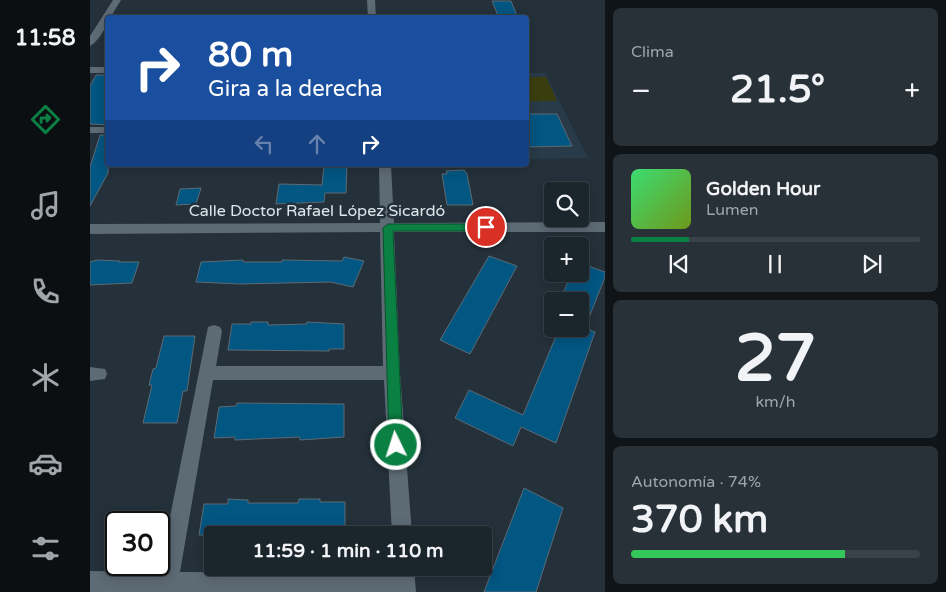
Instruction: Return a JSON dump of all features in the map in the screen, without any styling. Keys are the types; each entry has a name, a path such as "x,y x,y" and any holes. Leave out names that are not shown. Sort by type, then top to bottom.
{"street":[{"path":"109,15 117,0"},
{"path":"371,0 372,15"},
{"path":"90,22 105,22"},
{"path":"90,43 105,22"},
{"path":"90,70 105,70"},
{"path":"90,130 105,130"},
{"path":"385,167 392,373 401,526"},
{"name":"Calle Doctor Rafael López Sicardó","path":"90,229 605,227"},
{"path":"167,586 214,331"},
{"path":"207,373 392,373"},
{"path":"90,582 167,586 405,581"}],"shaded area":[{"path":"529,73 545,73 588,158 529,159"}],"green space":[{"path":"529,77 546,77 557,101 529,101"}],"building":[{"path":"492,1 511,1 517,15 498,15"},
{"path":"96,75 105,75 105,125 90,124 90,86"},
{"path":"529,114 557,114 572,146 529,147"},
{"path":"100,135 105,135 105,167 108,167 108,173 90,206 90,167"},
{"path":"324,167 347,167 346,193 325,193 324,202 276,204 279,184 322,185"},
{"path":"464,170 467,174 473,205 447,205 442,174 447,174 446,171"},
{"path":"201,188 196,204 176,205 180,189"},
{"path":"489,256 517,266 470,354 440,340"},
{"path":"344,257 364,261 353,287 330,282 240,284 196,282 201,262 243,260 243,262 282,262 282,260 342,261"},
{"path":"97,260 139,262 132,283 90,285 90,262"},
{"path":"589,266 605,272 605,277 589,318 589,292 564,292 568,282 589,282"},
{"path":"251,322 268,322 268,325 307,324 307,322 344,324 344,349 329,349 329,351 228,350 232,324 251,324"},
{"path":"589,330 595,332 556,443 521,427 513,446 455,418 469,390 523,415 556,337 589,337"},
{"path":"164,336 195,336 187,391 183,391 177,423 143,423 152,385 149,385 153,369 156,368"},
{"path":"237,403 344,404 344,437 300,440 300,437 235,440 235,437 214,438 219,407 236,406"},
{"path":"524,488 563,508 536,592 484,592 490,576 492,576 492,571"},
{"path":"228,499 248,500 248,503 298,503 299,499 320,499 320,502 345,502 345,526 204,526 204,535 199,535 204,504 228,504"}],"route":[{"path":"396,445 388,228 486,227"}]}
